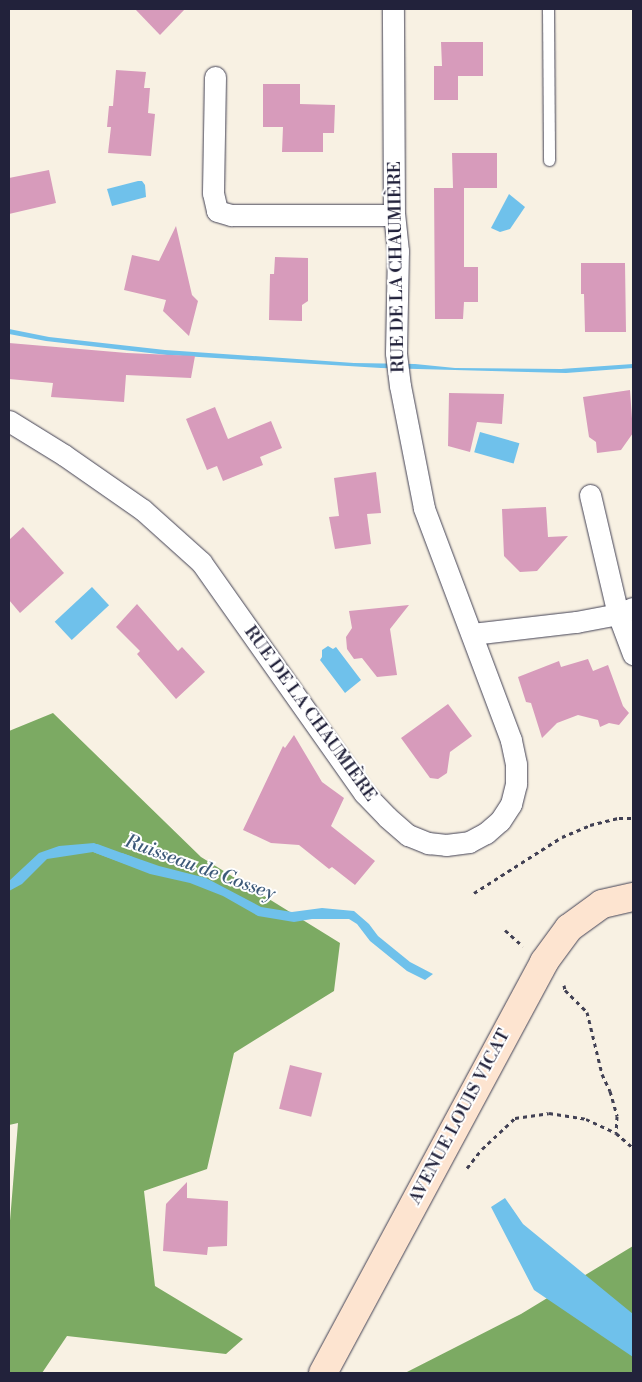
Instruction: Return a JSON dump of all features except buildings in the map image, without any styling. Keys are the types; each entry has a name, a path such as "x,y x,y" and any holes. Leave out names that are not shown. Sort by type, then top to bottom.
{"main road":[{"name":"AVENUE LOUIS VICAT","path":"322,1373 544,962 569,928 575,923 602,904 633,897"}],"street":[{"name":"RUE DE LA CHAUMIÈRE","path":"9,421 64,455 144,510 201,562 364,793 408,835 428,844 446,846 469,842 486,833 500,821 510,804 516,784 516,764 511,740 424,508 400,386 396,354 398,251 394,215 393,9"},
{"path":"215,77 213,193 217,211 231,215 252,216 394,215"},
{"path":"590,495 625,611 633,654"},
{"path":"472,634 576,622 625,611"}],"lane":[{"path":"548,9 549,160"}],"path":[{"path":"474,893 562,838 590,825 619,818 633,818"},
{"path":"505,930 525,948"},
{"path":"564,983 565,990 586,1012 602,1074 610,1091 617,1116 616,1133"},
{"path":"464,1172 482,1148 515,1118 549,1113 586,1119 616,1133 633,1148"}],"green space":[{"path":"53,713 201,857 340,943 334,991 234,1053 207,1169 144,1191 155,1286 243,1339 226,1354 67,1336 42,1373 9,1373 9,1233 18,1123 9,1125 9,731"},
{"path":"633,1246 633,1373 405,1373 521,1314"}],"water":[{"path":"142,181 145,185 146,197 112,206 107,189"},
{"path":"509,194 525,207 510,229 500,232 491,228"},
{"path":"9,329 49,337 165,350 354,363 415,364 455,368 561,369 633,364 633,368 566,373 381,368 167,355 46,341 9,334"},
{"path":"480,432 519,443 514,463 474,452"},
{"path":"92,587 109,605 72,640 55,622"},
{"path":"328,646 333,649 336,647 361,680 345,693 320,660 322,650"},
{"path":"94,843 108,849 105,852 119,858 122,853 159,866 206,878 261,907 292,912 322,908 354,911 369,924 378,936 410,962 433,974 425,980 407,971 370,941 357,924 349,919 312,919 294,922 258,916 223,896 190,883 150,874 93,852 47,859 22,884 9,891 9,881 39,853 59,846"},
{"path":"505,1198 523,1224 633,1314 633,1357 534,1290 491,1207"}],"waterway":[{"name":"Ruisseau de Cossey","path":"96,848 131,861"}]}
